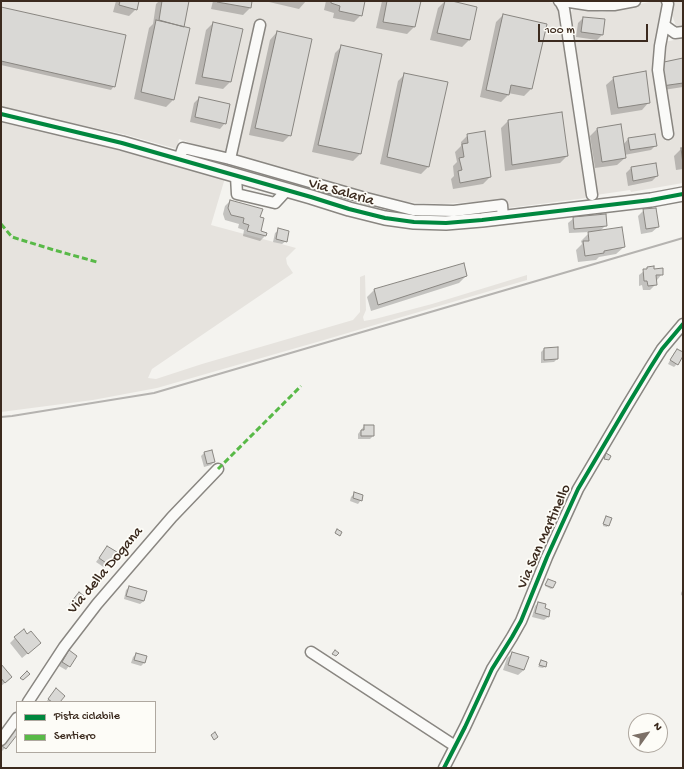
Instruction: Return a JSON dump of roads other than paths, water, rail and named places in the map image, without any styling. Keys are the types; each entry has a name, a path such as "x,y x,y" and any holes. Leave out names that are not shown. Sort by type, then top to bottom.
{"main road":[{"name":"Via Salaria","path":"1,114 122,143 349,209 385,218 414,222 446,223 504,218 651,200 683,194"}],"street":[{"path":"559,1 564,9 592,195"},
{"path":"563,1 589,6 614,5 635,1"},
{"path":"667,1 668,4 660,46 658,70 668,134"},
{"path":"230,159 260,25"},
{"path":"664,25 675,33 683,32"},
{"path":"179,159 183,148 230,159 413,210 454,210 502,205 504,218"},
{"name":"Via San Martinello","path":"444,768 475,708 492,669 518,627 547,556 578,489 662,349 683,324"},
{"name":"Via della Dogana","path":"29,701 64,647 98,604 172,517 218,469"},
{"path":"311,652 455,746"},
{"path":"1,740 16,719"}],"railway":[{"path":"1,417 154,393 683,238"}]}
